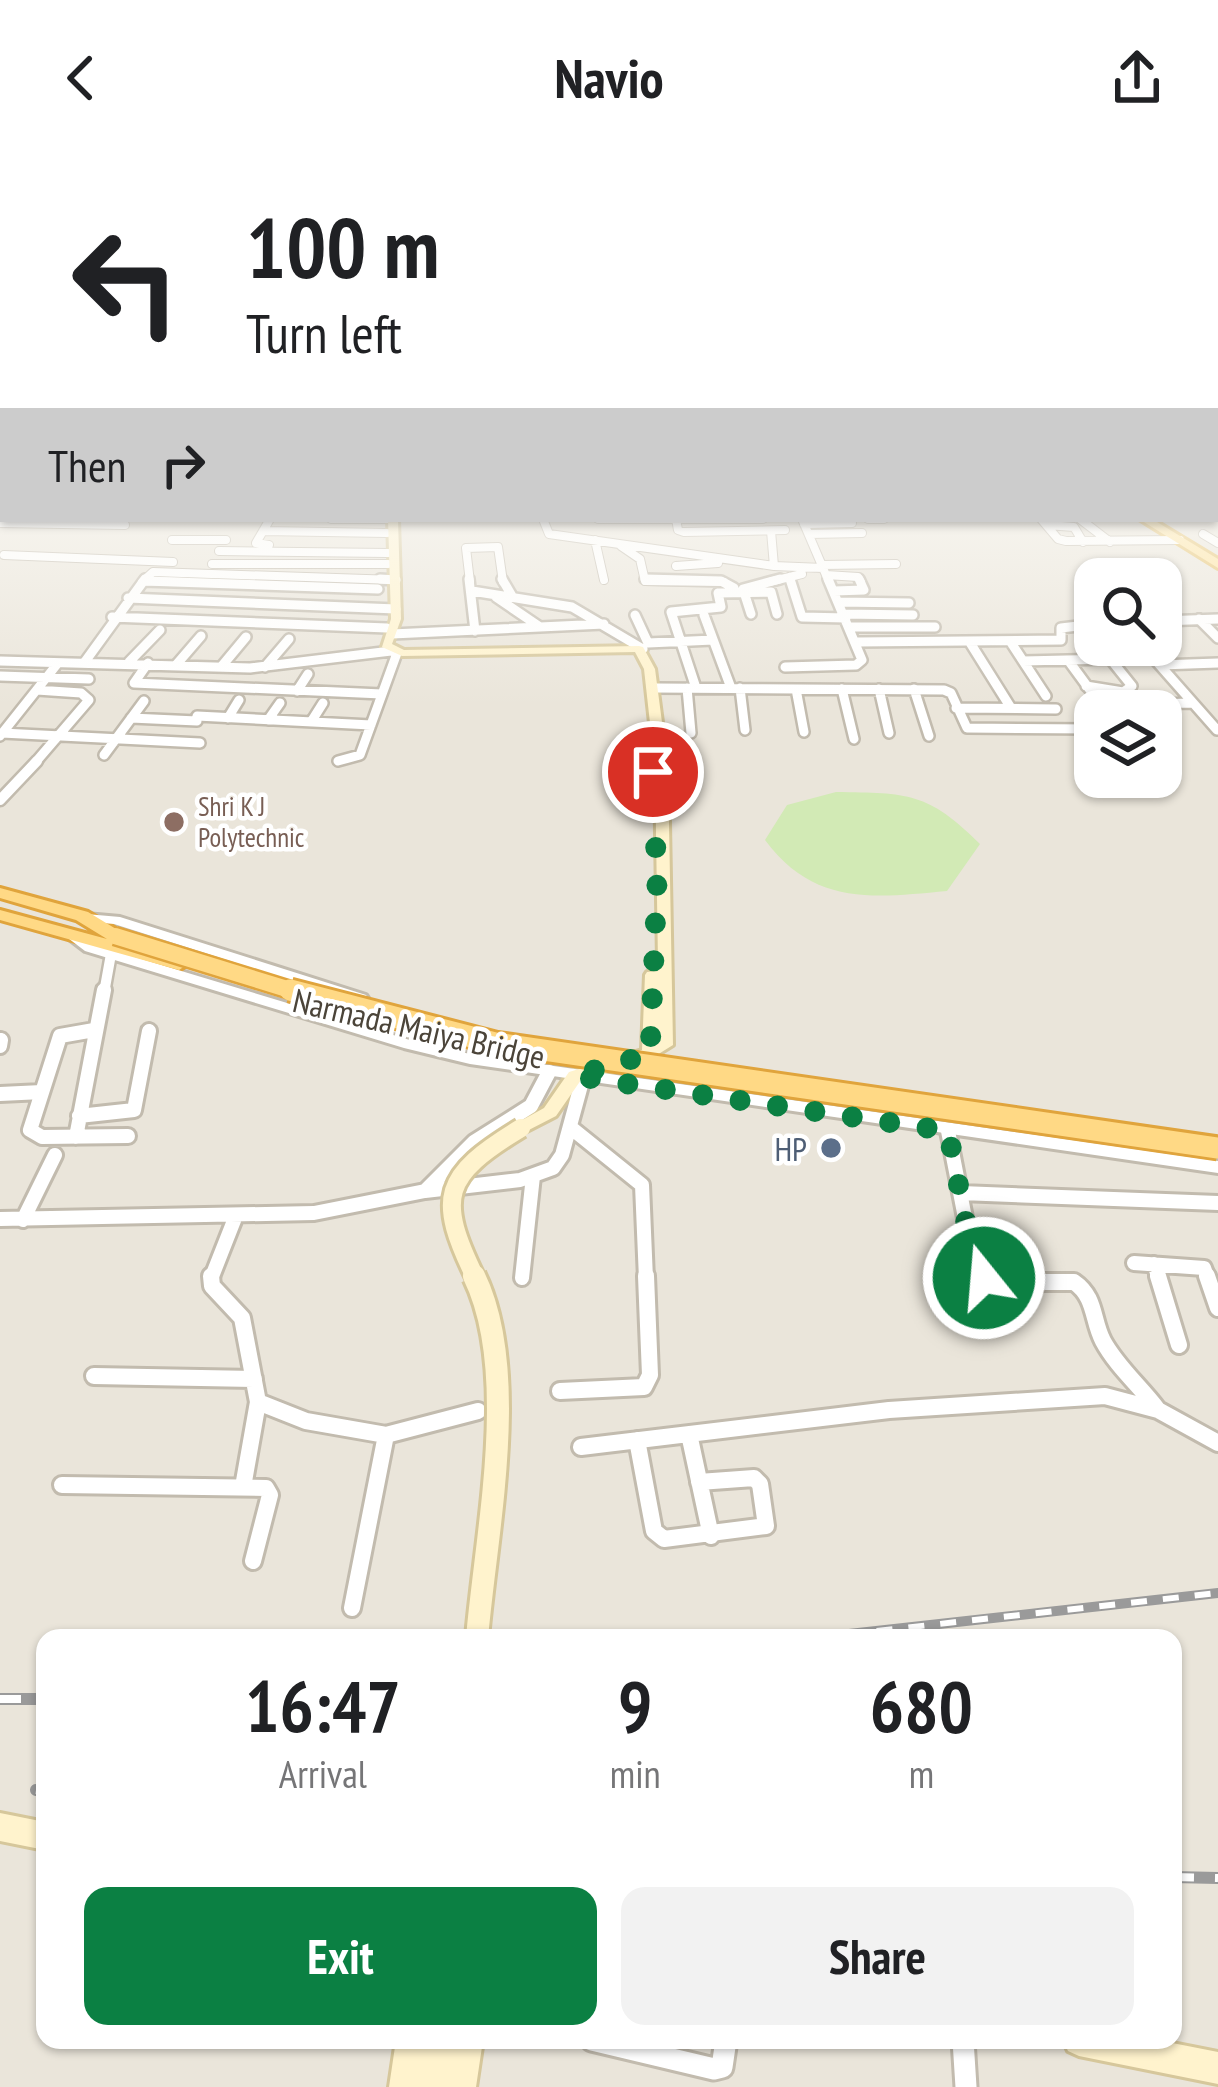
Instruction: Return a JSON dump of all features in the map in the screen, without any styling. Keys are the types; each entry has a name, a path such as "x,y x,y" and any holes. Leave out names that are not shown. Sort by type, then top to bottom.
{"highway":[{"path":"0,893 86,919 110,944"},
{"path":"0,915 495,1043 1218,1153"},
{"name":"Narmada Maiya Bridge","path":"110,944 467,1046 1218,1153"}],"main road":[{"path":"389,526 391,583"},
{"path":"389,526 390,642 639,649 651,662 656,688 666,883 665,1045 579,1077 550,1112 482,1150 454,1187 448,1208 452,1230 485,1300 500,1380 478,1629"},
{"path":"1156,526 1218,561"},
{"path":"1165,526 1218,561"},
{"path":"639,649 652,736 657,883 641,1057"},
{"path":"0,1827 36,1833"},
{"path":"405,2087 411,2049"},
{"path":"429,2087 434,2049"},
{"path":"460,2087 465,2049"},
{"path":"1124,2049 1218,2068"}],"street":[{"path":"36,540 47,526"},
{"path":"77,538 86,526"},
{"path":"90,569 124,526"},
{"path":"266,526 257,545 387,549"},
{"path":"301,545 311,526"},
{"path":"546,526 549,533 824,570 858,577 864,590 834,591"},
{"path":"633,526 645,529"},
{"path":"678,526 684,532 785,530"},
{"path":"785,667 860,664 857,642 805,526"},
{"path":"806,526 862,532"},
{"path":"1047,526 1058,539 1083,542 1180,540"},
{"path":"1068,526 1083,542"},
{"path":"1089,526 1110,542"},
{"path":"209,568 232,529"},
{"path":"262,531 308,532 387,549"},
{"path":"771,531 774,566"},
{"path":"1203,534 1218,542"},
{"path":"172,539 226,540"},
{"path":"595,540 604,580"},
{"path":"614,543 636,555 642,580 722,581 728,588 770,592 776,614"},
{"path":"475,631 466,548 498,547 503,586 517,598"},
{"path":"219,551 387,549"},
{"path":"84,663 111,629 112,617 151,572 387,549"},
{"path":"164,572 184,551"},
{"path":"673,552 678,580"},
{"path":"4,555 173,562"},
{"path":"54,569 69,556"},
{"path":"676,566 728,560"},
{"path":"691,733 692,688 671,612 722,607 718,592 824,570 896,564"},
{"path":"209,568 391,583"},
{"path":"789,577 802,617 935,627"},
{"path":"144,580 391,583"},
{"path":"744,590 751,614"},
{"path":"472,591 572,607 639,649"},
{"path":"492,594 540,627"},
{"path":"128,598 392,609"},
{"path":"839,602 909,603"},
{"path":"635,615 647,643 713,640"},
{"path":"704,615 735,688 745,730"},
{"path":"847,620 913,615"},
{"path":"112,617 390,642"},
{"path":"1182,620 1218,619"},
{"path":"1199,620 1218,638"},
{"path":"0,661 266,667 475,631 604,624"},
{"path":"857,642 1061,640 1061,628 1074,626"},
{"path":"129,662 160,630"},
{"path":"166,685 201,636"},
{"path":"221,667 246,637"},
{"path":"266,667 289,639"},
{"path":"1010,640 1046,696"},
{"path":"969,641 1010,708"},
{"path":"338,760 360,754 382,694 390,642"},
{"path":"1068,660 1101,705 1193,703"},
{"path":"1024,661 1074,660"},
{"path":"1,734 58,663"},
{"path":"148,663 134,683 382,694"},
{"path":"1182,664 1218,663"},
{"path":"1086,686 1123,692 1131,688 1115,666"},
{"path":"1161,666 1217,730"},
{"path":"298,691 308,674"},
{"path":"0,676 89,679"},
{"path":"1,734 201,747 193,686"},
{"path":"656,688 950,691 967,728 1074,729"},
{"path":"796,688 803,732"},
{"path":"842,689 854,739"},
{"path":"879,689 889,734"},
{"path":"914,689 929,736"},
{"path":"0,800 60,738 88,700 81,693 37,690"},
{"path":"228,718 239,700"},
{"path":"104,755 144,701"},
{"path":"268,720 280,703"},
{"path":"311,722 323,703"},
{"path":"956,707 1055,709"},
{"path":"1203,714 1218,713"},
{"path":"131,718 371,725"},
{"path":"0,719 13,719"},
{"path":"86,919 115,920 322,987 445,1020 641,1057 1218,1138"},
{"path":"76,1137 110,944 409,1045 579,1077 1218,1167"},
{"path":"94,1030 60,1036 32,1134 128,1136"},
{"path":"80,1117 134,1111 149,1031"},
{"path":"425,1191 474,1142 531,1106 549,1072"},
{"path":"1,1220 314,1213 533,1176 554,1168 569,1127 579,1077"},
{"path":"0,1094 42,1092"},
{"path":"560,1390 644,1387 650,1375 642,1185 569,1127"},
{"path":"948,1131 975,1269 998,1282 1073,1282 1083,1287 1090,1295 1100,1336 1159,1410"},
{"path":"22,1220 55,1155"},
{"path":"522,1278 533,1176"},
{"path":"961,1193 1218,1203"},
{"path":"235,1218 211,1276 212,1286 242,1318 258,1402 243,1487"},
{"path":"1134,1263 1201,1267 1215,1283 1218,1308"},
{"path":"1154,1264 1179,1345"},
{"path":"94,1376 254,1378"},
{"path":"581,1447 1025,1398 1105,1396 1159,1410 1218,1443"},
{"path":"258,1402 292,1417 386,1435 478,1412"},
{"path":"689,1434 711,1536"},
{"path":"352,1608 386,1435"},
{"path":"637,1441 654,1532 679,1540 761,1530 768,1519 760,1484 754,1478 699,1482"},
{"path":"62,1485 270,1491 253,1562"},
{"path":"632,2049 713,2068 722,2067 725,2049"},
{"path":"964,2049 966,2087"}],"shaded area":[{"path":"0,526 1218,526 1218,2087 0,2087"}],"green space":[{"path":"836,792 916,799 946,814 980,844 947,891 870,895 825,887 804,877 765,840 787,805"}],"railway":[{"path":"894,1629 1218,1593"},
{"path":"0,1699 36,1699"},
{"path":"1182,1877 1218,1878"}],"place":[{"name":"Shri K J Polytechnic","path":"174,822"},
{"name":"HP","path":"831,1148"}],"route":[{"path":"653,772 657,883 650,1054 574,1076 948,1131 975,1269 984,1278"}]}
